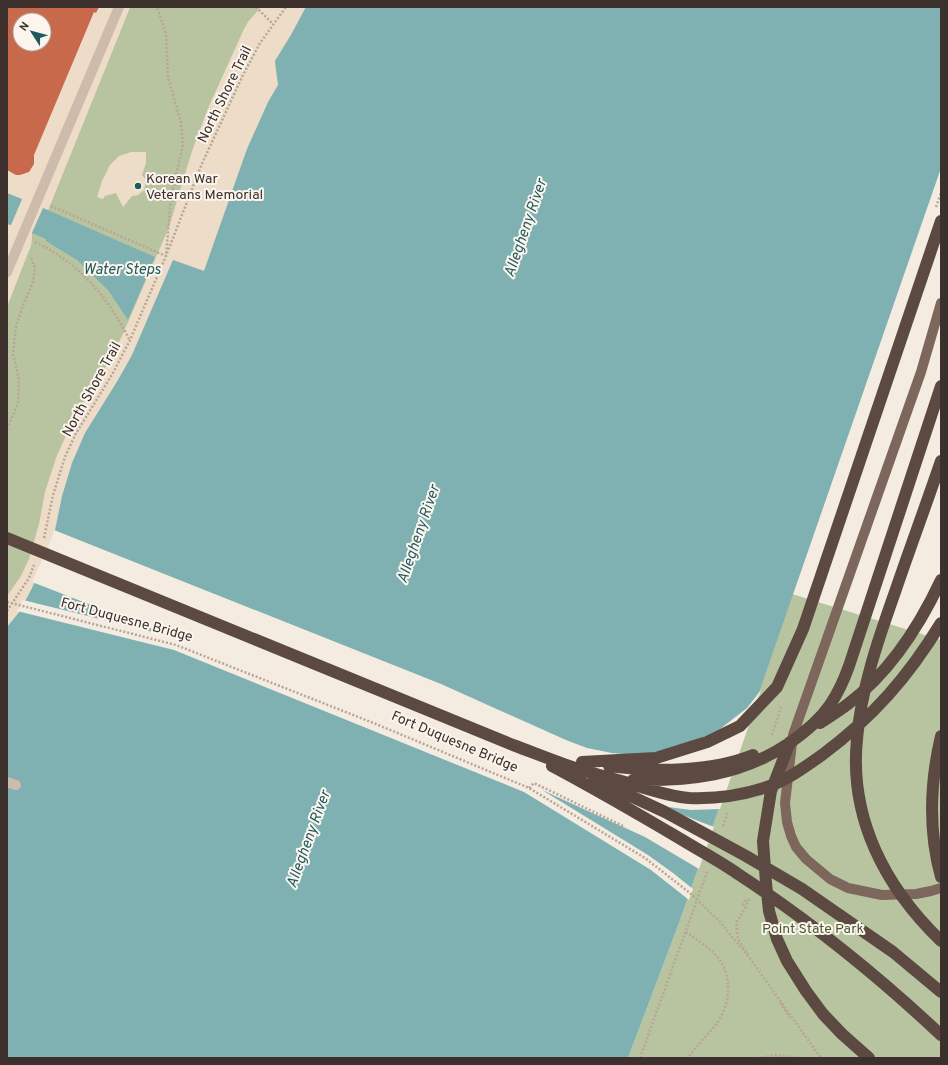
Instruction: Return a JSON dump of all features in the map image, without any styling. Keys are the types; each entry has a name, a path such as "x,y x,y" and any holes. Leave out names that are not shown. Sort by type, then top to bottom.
{"highway":[{"path":"582,762 656,758 706,742 740,726 777,687 804,629 941,221"},
{"path":"618,780 682,780 716,775 737,769 756,762 778,751 798,738 830,705 840,688 849,666 941,386"},
{"path":"941,461 883,625 870,669 862,705 857,739 856,776 860,805 877,856 890,879 913,911 941,941"},
{"name":"Fort Duquesne Bridge","path":"7,538 513,744"},
{"path":"513,744 582,762 634,769 655,770 698,768 744,759 781,744 816,726 849,704 872,682 897,654 914,631 941,580"},
{"path":"513,744 573,767 667,794 689,798 710,798 757,790 769,786 804,767 863,722 904,678 926,648 941,623"},
{"path":"793,735 770,791 763,841 770,911 778,939 787,961 806,991 823,1014 842,1034 869,1058"},
{"path":"941,736 933,779 931,810 933,840 941,877"},
{"path":"513,744 645,818 738,873 803,920 907,1003 941,1035"},
{"path":"513,744 665,812 746,856 802,889 893,952 941,992"}],"main road":[{"path":"941,303 921,372 793,735 785,796 787,822 796,847 806,859 830,879 848,888 882,895 900,895 931,891 941,888"},
{"path":"921,372 941,325"}],"street":[{"path":"7,272 119,7"}],"path":[{"path":"50,206 166,257 171,197 183,145 181,123 168,78 166,34 157,7"},
{"path":"256,7 274,24"},
{"name":"North Shore Trail","path":"44,540 53,495 65,457 75,435 113,373 130,340 166,257 201,166 218,127 256,50 286,7"},
{"path":"7,429 18,403 19,380 13,354 16,326 32,282 35,268 22,234"},
{"path":"34,242 57,254 84,275 106,300 121,322 130,340"},
{"path":"7,611 28,578 36,559"},
{"name":"Fort Duquesne Bridge","path":"7,602 176,646 376,724 529,788 645,858 690,893 719,921 749,957 821,1058"},
{"path":"529,788 534,783 626,827"},
{"path":"743,905 746,900"},
{"path":"746,907 736,923 738,939 791,1019"},
{"path":"640,1058 686,932 710,950 719,960 728,983 728,996 725,1009 719,1021 688,1058"},
{"path":"759,1058 775,1055 799,1058"}],"green space":[{"path":"130,7 306,7 247,149 204,271 173,260 132,355 72,463 7,627 7,306 31,245 32,233 7,224 7,193 48,210"},
{"name":"Point State Park","path":"792,594 941,640 941,1058 628,1058 679,923"}],"shaded area":[{"path":"99,7 130,7 48,210 43,209 32,233 31,245 7,306 7,224 10,225 22,199 7,193 7,170 16,175 20,175 29,172 32,168 34,164 34,155 94,12 96,13"},
{"path":"261,7 306,7 275,61 278,85 268,102 247,149 204,271 173,260 132,355 72,463 62,496 53,540 20,611 7,627 7,596 21,576 29,559 39,524 45,492 56,458 74,417 103,372 122,336 169,227 192,151 209,106 244,29"},
{"path":"131,152 146,152 146,163 142,175 146,180 144,190 138,195 132,196 123,207 116,193 105,196 103,199 97,197 102,181 110,165 119,156"}],"water":[{"name":"Allegheny River","path":"306,7 941,7 941,168 679,923 628,1058 7,1058 7,627 20,611 53,540 62,496 72,463 85,433 132,355 173,260 204,271 247,149 268,102 278,85 275,61"},
{"path":"7,193 22,199 11,225 7,224"},
{"name":"Water Steps","path":"43,208 155,257 128,320 108,290 77,260 46,241 46,239 32,233"}],"pier":[{"path":"54,530 441,684 587,748 612,753 636,755 662,752 682,747 720,729 747,708 761,690 720,809 691,810 668,807 667,809 714,827 699,869 645,837 542,790 648,855 673,873 693,889 689,900 651,870 524,792 174,650 17,611 23,600 173,637 32,582"}],"building":[{"path":"7,7 99,7 96,13 94,12 34,155 34,164 29,172 16,175 7,170"}],"place":[{"name":"Korean War Veterans Memorial","path":"138,186"}]}
